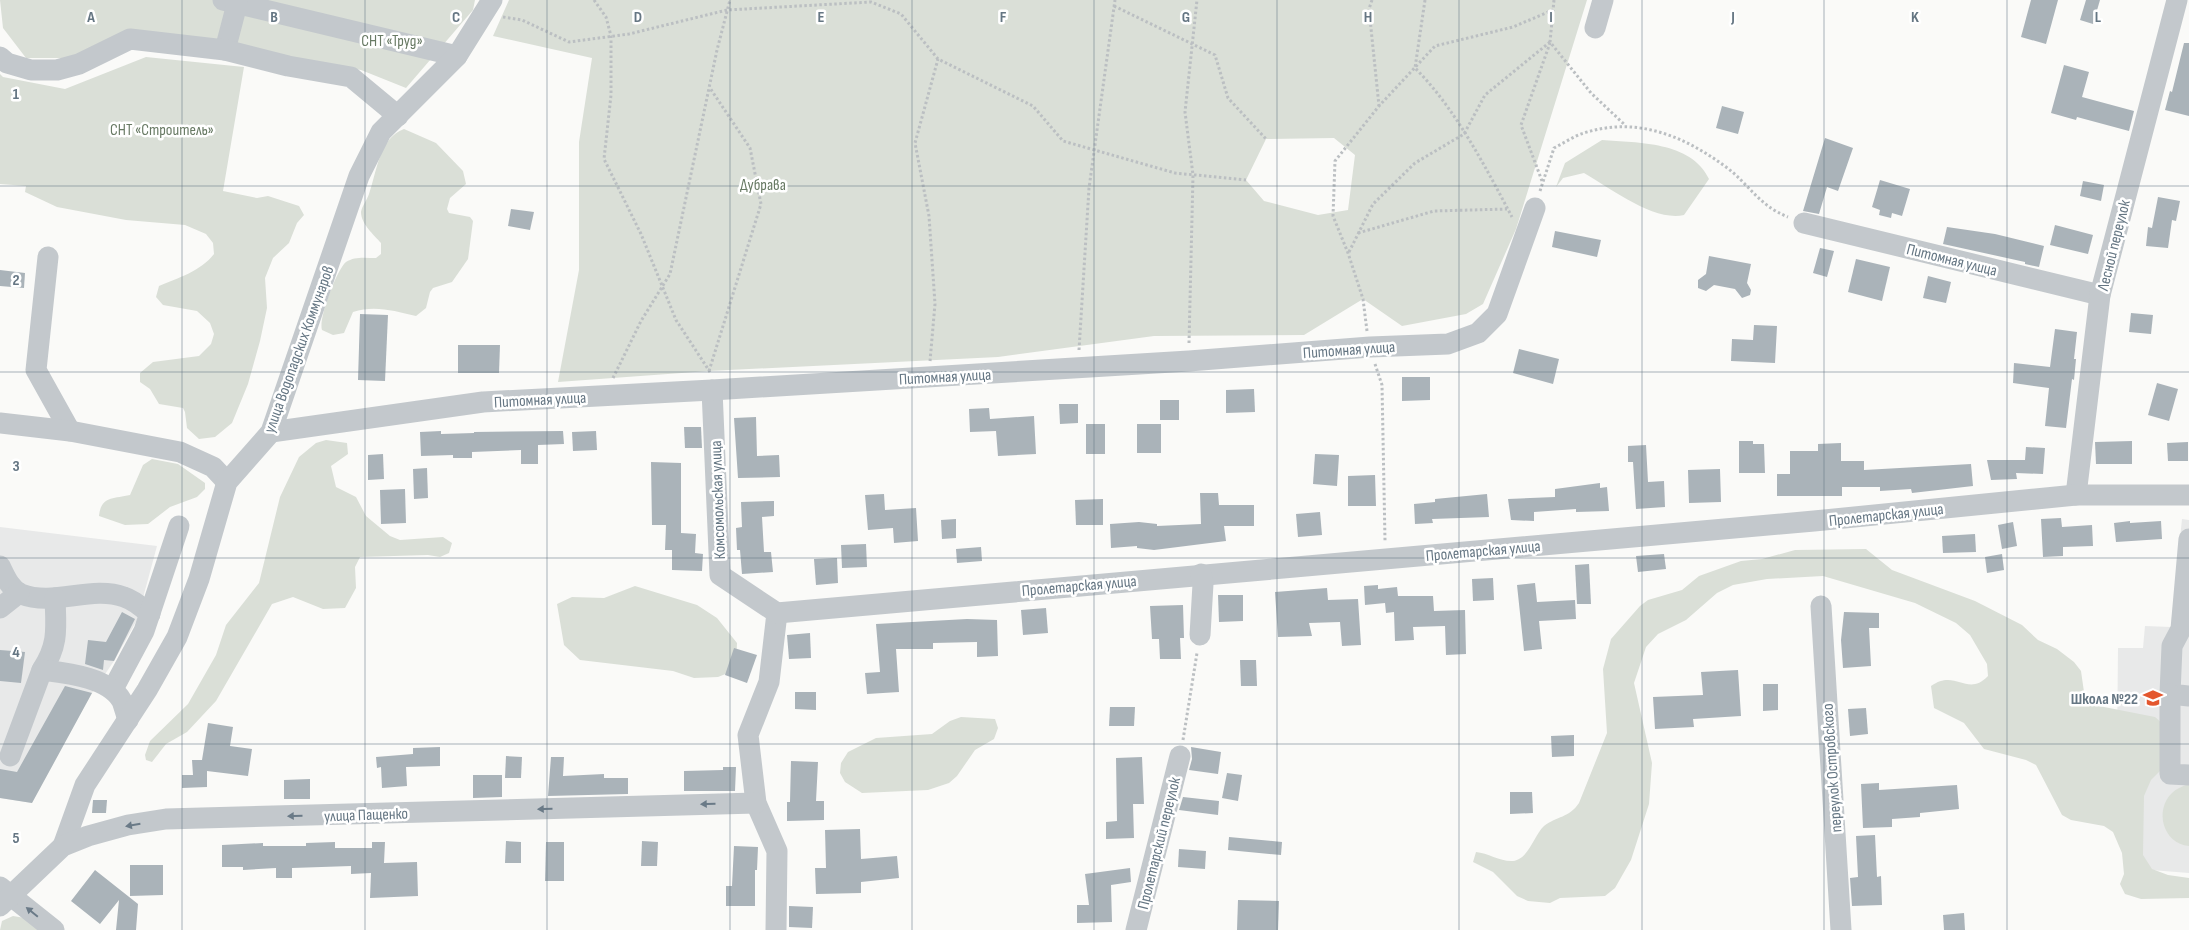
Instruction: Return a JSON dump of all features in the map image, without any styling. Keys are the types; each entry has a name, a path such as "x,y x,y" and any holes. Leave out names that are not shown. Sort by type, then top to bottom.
{"street":[{"path":"1595,28 1603,0"},
{"name":"Лесной переулок","path":"2076,495 2100,295 2177,0"},
{"path":"225,50 230,2 457,56"},
{"name":"улица Водопадских Коммунаров","path":"63,846 85,785 147,690 177,637 199,579 226,482 271,432 358,176 381,132 457,56 488,7"},
{"path":"0,57 7,63 31,70 57,70 79,64 130,39 225,50 288,66 351,77 398,116"},
{"name":"Питомная улица","path":"271,432 483,402 604,396 711,381 928,377 1189,361 1370,347 1448,344 1478,333 1497,314 1535,208"},
{"name":"Питомная улица","path":"1804,223 2100,295"},
{"path":"48,257 36,370 70,431"},
{"name":"Комсомольская улица","path":"711,381 720,575 777,613"},
{"path":"0,423 70,431 180,452 213,467 226,482"},
{"name":"Пролетарская улица","path":"777,613 1814,521 2076,495 2189,494"},
{"path":"113,689 144,631 179,526"},
{"path":"2189,539 2185,629 2172,646 2180,695 2170,774 2189,775"},
{"path":"0,566 9,583 19,594 55,598 98,594 117,595 125,597 150,614"},
{"path":"1200,635 1203,584 1201,574"},
{"path":"0,608 19,594"},
{"path":"10,756 42,670 53,654 55,598"},
{"name":"переулок Островского","path":"1821,606 1841,930"},
{"path":"776,930 777,851 756,803 748,735 769,682 777,613"},
{"path":"42,670 81,675 113,689 122,701 128,720"},
{"name":"Пролетарский переулок","path":"1136,930 1180,756"},
{"name":"улица Пащенко","path":"3,896 63,846 88,836 128,825 166,819 756,803"},
{"path":"3,896 54,930"}],"path":[{"path":"594,0 606,17 611,36 611,95 604,159 641,234 676,320 711,381"},
{"path":"604,396 642,321 670,274 730,0"},
{"path":"1078,368 1089,188 1115,0"},
{"path":"1189,361 1193,175 1185,112 1197,0"},
{"path":"1372,0 1369,9 1379,106"},
{"path":"1415,68 1425,0"},
{"path":"1543,182 1521,126 1550,42 1554,0"},
{"path":"488,7 522,20 569,42 629,34 727,10 871,2 901,14 938,59 1033,106 1063,142 1175,173 1246,180"},
{"path":"1114,6 1215,55 1228,98 1266,139"},
{"path":"1385,558 1382,385 1370,347 1363,299 1348,253 1333,216 1335,161 1379,106 1435,46 1513,27 1553,10"},
{"path":"1348,253 1373,204 1415,163 1464,134 1485,95 1550,42"},
{"path":"1550,42 1591,92 1626,126"},
{"path":"928,377 935,304 929,216 915,143 938,59"},
{"path":"1415,68 1434,87 1487,170 1524,239"},
{"path":"710,88 750,148 761,204 711,381"},
{"path":"1535,208 1554,148 1584,133 1626,126 1666,132 1727,168 1758,200 1784,215 1804,223"},
{"path":"1358,233 1434,211 1507,209"},
{"path":"1180,756 1200,635"}],"shaded area":[{"name":"Школа №22","path":"2182,519 2189,520 2189,873 2138,869 2117,748 2118,648 2143,648 2145,626 2171,627"},
{"path":"0,527 157,546 137,620 114,661 92,693 32,803 0,798"}],"green space":[{"name":"СНТ «Труд»","path":"0,0 475,0 473,10 406,88 361,70 179,37 71,58 26,58 3,28"},
{"name":"Дубрава","path":"509,0 1587,0 1516,229 1483,304 1466,314 1402,326 1363,299 1304,335 1154,336 998,357 709,371 558,382 579,270 579,142 592,58 493,36","holes":["1334,138 1355,155 1348,210 1318,215 1264,201 1246,180 1266,139"]},
{"name":"СНТ «Строитель»","path":"146,57 244,67 223,191 257,198 268,196 299,206 304,215 297,223 289,243 273,258 265,278 267,308 248,384 232,423 215,437 199,439 187,428 183,408 159,404 150,389 140,382 140,373 153,362 199,356 211,344 214,334 210,323 197,311 163,305 156,297 159,286 203,265 214,254 213,243 206,234 185,225 126,220 57,207 25,192 26,186 0,184 0,74 3,77 65,89"},
{"path":"404,129 436,143 463,171 466,184 450,198 447,209 449,213 470,217 473,221 468,259 452,282 433,288 430,292 426,308 416,316 384,310 361,310 353,312 344,333 333,335 322,330 323,316 329,294 342,266 353,259 376,258 381,254 381,243 365,225 361,212 384,148 396,133"},
{"path":"1602,140 1662,146 1677,151 1690,157 1701,167 1709,179 1684,215 1672,216 1646,209 1584,173 1563,178 1556,187 1565,163"},
{"path":"326,440 347,443 348,454 331,466 336,487 356,497 366,516 390,536 400,540 443,537 452,543 449,553 440,557 428,555 360,557 355,567 356,588 345,608 323,609 293,597 272,604 216,701 187,732 166,744 152,762 146,760 145,755 150,741 188,704 216,655 226,625 259,583 280,497 299,457 316,443"},
{"path":"152,459 178,464 205,483 205,489 197,497 170,507 148,524 125,525 99,516 102,505 105,502 113,498 130,495 143,465"},
{"path":"1866,549 1892,570 1975,601 2022,625 2038,640 2057,649 2074,662 2081,671 2084,692 2099,706 2155,717 2161,722 2169,736 2171,760 2151,780 2144,796 2143,855 2152,869 2168,875 2189,878 2189,898 2141,899 2125,894 2120,884 2124,874 2122,853 2113,832 2104,826 2071,820 2062,815 2036,765 2026,760 1984,749 1964,723 1934,708 1931,686 1940,681 1947,680 1974,684 1981,682 1988,676 1987,664 1970,635 1956,623 1915,603 1823,576 1767,579 1733,585 1717,593 1686,620 1658,634 1646,647 1634,683 1652,763 1649,804 1631,860 1615,888 1605,896 1560,898 1550,903 1528,901 1517,896 1493,872 1473,862 1476,852 1504,860 1513,861 1519,859 1527,851 1544,826 1571,812 1579,803 1607,733 1603,669 1611,639 1640,606 1648,600 1682,590 1699,576 1741,561 1762,559 1795,550"},
{"path":"635,586 697,605 717,618 737,643 736,665 728,673 718,677 694,678 673,671 580,660 564,645 557,604 572,597 604,598"},
{"path":"961,717 995,719 998,728 994,739 975,750 957,776 949,783 928,790 862,793 845,782 840,773 841,763 848,752 876,738 932,734 950,721"},
{"path":"2189,785 2189,846 2180,844 2167,833 2163,817 2163,808 2166,800 2179,788"},
{"path":"13,916 25,918 42,930 0,930 2,921"}],"building":[{"path":"2031,0 2058,0 2046,44 2021,37"},
{"path":"2086,0 2100,0 2093,24 2080,20"},
{"path":"2184,43 2189,43 2189,116 2165,110 2170,91 2172,92"},
{"path":"2064,65 2089,72 2082,97 2134,111 2129,131 2077,117 2076,120 2051,113"},
{"path":"1722,106 1744,112 1738,134 1716,128"},
{"path":"1825,138 1853,148 1838,191 1827,187 1819,214 1803,211"},
{"path":"1880,180 1910,189 1902,216 1892,213 1891,218 1879,215 1880,210 1872,207"},
{"path":"2083,181 2104,185 2101,201 2080,196"},
{"path":"2158,197 2180,201 2176,221 2172,220 2168,248 2146,246 2148,227 2152,228"},
{"path":"511,209 534,212 530,230 508,226"},
{"path":"2055,225 2093,235 2088,254 2050,245"},
{"path":"1947,227 1995,234 2044,246 2039,267 2025,264 2025,262 1943,244"},
{"path":"1555,231 1601,240 1597,257 1552,247"},
{"path":"1820,248 1834,251 1827,277 1813,273"},
{"path":"1709,256 1751,264 1747,283 1751,290 1750,295 1742,298 1735,289 1714,285 1706,291 1698,288 1698,280 1706,274"},
{"path":"1856,259 1890,267 1882,301 1848,292"},
{"path":"0,270 25,273 24,288 0,286"},
{"path":"1928,276 1951,282 1946,303 1923,298"},
{"path":"2131,313 2153,315 2151,334 2129,332"},
{"path":"360,314 388,315 385,381 358,380"},
{"path":"1754,325 1777,326 1775,363 1731,361 1732,339 1753,340"},
{"path":"2055,329 2077,332 2074,380 2072,379 2066,428 2045,426 2049,388 2013,383 2014,363 2050,367"},
{"path":"458,345 500,345 499,373 458,373"},
{"path":"1519,349 1559,359 1553,384 1513,373"},
{"path":"1402,377 1430,377 1430,400 1402,401"},
{"path":"2157,383 2178,389 2169,421 2148,415"},
{"path":"1254,389 1255,412 1226,413 1226,390"},
{"path":"1160,400 1179,400 1179,420 1160,420"},
{"path":"1059,404 1078,404 1078,423 1060,424"},
{"path":"989,408 990,419 1034,416 1036,454 998,456 996,431 970,432 969,409"},
{"path":"756,417 757,456 779,455 780,477 738,478 734,418"},
{"path":"1086,424 1105,424 1105,454 1086,454"},
{"path":"1137,424 1161,424 1161,453 1137,453"},
{"path":"684,427 701,427 702,448 685,448"},
{"path":"441,431 441,434 563,431 564,444 538,445 538,464 521,464 521,450 472,452 472,458 453,458 453,455 421,456 420,432"},
{"path":"596,431 597,450 573,451 572,432"},
{"path":"1739,441 1753,441 1753,444 1764,444 1765,473 1739,473"},
{"path":"2132,441 2132,464 2096,464 2095,442"},
{"path":"2188,442 2188,461 2168,461 2167,443"},
{"path":"1841,443 1841,461 1864,461 1864,470 1971,464 1973,486 1912,493 1911,489 1880,491 1880,487 1842,487 1842,496 1777,496 1777,474 1790,474 1790,451 1818,451 1818,444"},
{"path":"1646,445 1648,482 1664,481 1665,507 1636,509 1633,462 1628,462 1628,446"},
{"path":"2026,447 2045,448 2043,474 2016,473 2017,479 1991,480 1987,460 2025,460"},
{"path":"383,454 384,479 368,480 368,455"},
{"path":"1315,454 1339,455 1337,486 1313,484"},
{"path":"651,462 681,463 681,533 696,534 695,553 703,554 702,571 672,570 672,550 665,550 666,525 652,525"},
{"path":"427,468 428,498 414,499 413,469"},
{"path":"1720,469 1721,502 1689,503 1688,470"},
{"path":"1375,475 1376,506 1348,506 1348,476"},
{"path":"1600,483 1600,488 1607,487 1609,511 1576,512 1576,509 1534,512 1534,521 1511,520 1508,499 1555,497 1555,489"},
{"path":"405,489 406,523 381,524 380,490"},
{"path":"1200,493 1218,493 1219,505 1254,505 1254,526 1224,526 1226,541 1154,550 1137,548 1137,546 1111,548 1110,524 1139,522 1157,524 1157,526 1201,524"},
{"path":"884,494 885,510 916,508 918,541 894,543 893,528 868,530 865,495"},
{"path":"1487,494 1489,517 1432,519 1433,523 1415,524 1414,504 1435,502 1435,499"},
{"path":"1103,499 1103,525 1076,525 1075,500"},
{"path":"774,501 774,516 762,517 764,552 771,552 773,572 742,574 740,550 737,550 736,528 742,527 741,502"},
{"path":"1320,512 1322,535 1298,537 1296,514"},
{"path":"2061,518 2062,527 2092,525 2093,546 2063,547 2063,556 2043,557 2041,519"},
{"path":"956,519 956,538 942,539 941,520"},
{"path":"2130,521 2130,523 2161,521 2162,539 2116,542 2114,523"},
{"path":"2013,522 2017,546 2002,549 1998,525"},
{"path":"1975,534 1976,552 1943,553 1942,536"},
{"path":"866,544 867,567 842,568 841,545"},
{"path":"981,547 982,561 957,563 956,549"},
{"path":"1664,554 1666,569 1638,572 1636,556"},
{"path":"2002,554 2004,570 1987,573 1985,557"},
{"path":"837,558 838,583 816,585 814,559"},
{"path":"1589,564 1591,604 1577,604 1575,565"},
{"path":"1493,578 1494,600 1473,601 1472,579"},
{"path":"1535,583 1537,602 1575,600 1576,619 1539,621 1542,649 1524,651 1517,585"},
{"path":"1378,585 1378,589 1397,587 1398,596 1433,596 1434,611 1465,610 1466,654 1446,655 1445,626 1413,627 1414,640 1395,641 1394,612 1386,613 1385,603 1365,605 1364,586"},
{"path":"1327,588 1328,600 1358,599 1361,645 1342,646 1340,622 1309,623 1312,636 1278,637 1275,592"},
{"path":"1218,595 1243,595 1243,621 1219,622"},
{"path":"1183,605 1184,638 1180,638 1181,659 1160,659 1159,639 1152,639 1150,606"},
{"path":"1046,608 1048,633 1023,635 1021,610"},
{"path":"122,612 135,619 114,661 104,660 103,670 85,664 88,640 106,642"},
{"path":"1844,612 1879,613 1879,628 1869,628 1871,666 1843,668 1841,640"},
{"path":"967,619 997,620 998,656 977,657 977,642 933,643 933,649 896,649 899,692 867,694 865,673 880,672 876,624"},
{"path":"810,633 811,658 789,659 787,635"},
{"path":"734,648 757,655 747,683 725,675"},
{"path":"0,650 25,652 21,683 0,681"},
{"path":"1240,660 1256,660 1257,686 1241,686"},
{"path":"1738,670 1741,716 1693,719 1694,727 1655,729 1653,697 1703,695 1701,672"},
{"path":"1763,684 1778,684 1778,710 1763,711"},
{"path":"65,686 92,693 32,803 0,798 0,769 17,772"},
{"path":"795,692 816,692 816,710 795,709"},
{"path":"1110,707 1135,707 1134,726 1109,726"},
{"path":"1866,708 1868,734 1850,736 1848,709"},
{"path":"208,723 233,727 230,746 252,749 248,776 207,771 207,787 182,788 182,775 193,775 192,760 202,760"},
{"path":"1574,735 1574,756 1552,757 1551,736"},
{"path":"440,747 440,766 406,767 407,786 382,788 381,767 377,768 376,757 413,754 413,748"},
{"path":"1191,747 1221,752 1218,774 1189,770 1192,759"},
{"path":"506,756 522,757 521,778 505,778"},
{"path":"551,757 564,757 563,776 604,774 604,778 628,778 628,794 548,796"},
{"path":"1142,757 1144,804 1133,804 1134,838 1106,839 1106,822 1117,821 1116,758"},
{"path":"791,761 818,762 816,801 824,801 824,820 787,821 787,802 790,802"},
{"path":"723,767 736,767 735,791 684,791 684,771 723,770"},
{"path":"1227,773 1242,775 1238,801 1222,798"},
{"path":"473,775 502,775 502,797 473,798"},
{"path":"310,779 310,799 284,799 284,780"},
{"path":"1879,783 1879,790 1957,785 1959,809 1920,813 1920,817 1892,819 1892,827 1863,828 1861,784"},
{"path":"1510,792 1532,792 1533,813 1510,814"},
{"path":"1183,797 1219,801 1218,815 1179,810"},
{"path":"93,800 107,800 106,813 92,813"},
{"path":"860,829 861,859 897,856 899,878 861,882 861,893 816,894 815,868 826,868 825,830"},
{"path":"1875,835 1877,877 1881,876 1882,905 1852,906 1850,878 1858,877 1856,836"},
{"path":"1229,837 1282,842 1281,855 1228,850"},
{"path":"506,841 521,842 521,863 505,863"},
{"path":"642,841 658,842 657,866 641,866"},
{"path":"335,842 335,848 372,848 372,842 385,842 384,863 417,862 418,896 370,898 371,873 351,874 351,866 292,868 292,878 276,878 276,868 243,870 243,867 222,867 222,845 263,843 263,846 306,846 306,843"},
{"path":"546,842 564,842 564,881 545,881"},
{"path":"734,846 758,847 757,870 755,870 755,906 726,906 726,886 732,886"},
{"path":"1179,849 1206,851 1205,869 1178,867"},
{"path":"130,865 163,865 163,895 130,896"},
{"path":"1130,868 1131,882 1111,885 1112,922 1077,923 1077,905 1089,905 1085,874"},
{"path":"95,870 138,904 136,930 116,930 119,900 100,924 71,901"},
{"path":"1238,900 1279,901 1278,930 1237,930"},
{"path":"789,906 813,907 812,928 789,927"},
{"path":"1964,913 1965,930 1944,930 1943,915"}],"place":[{"name":"Школа №22","path":"2153,698"}]}
